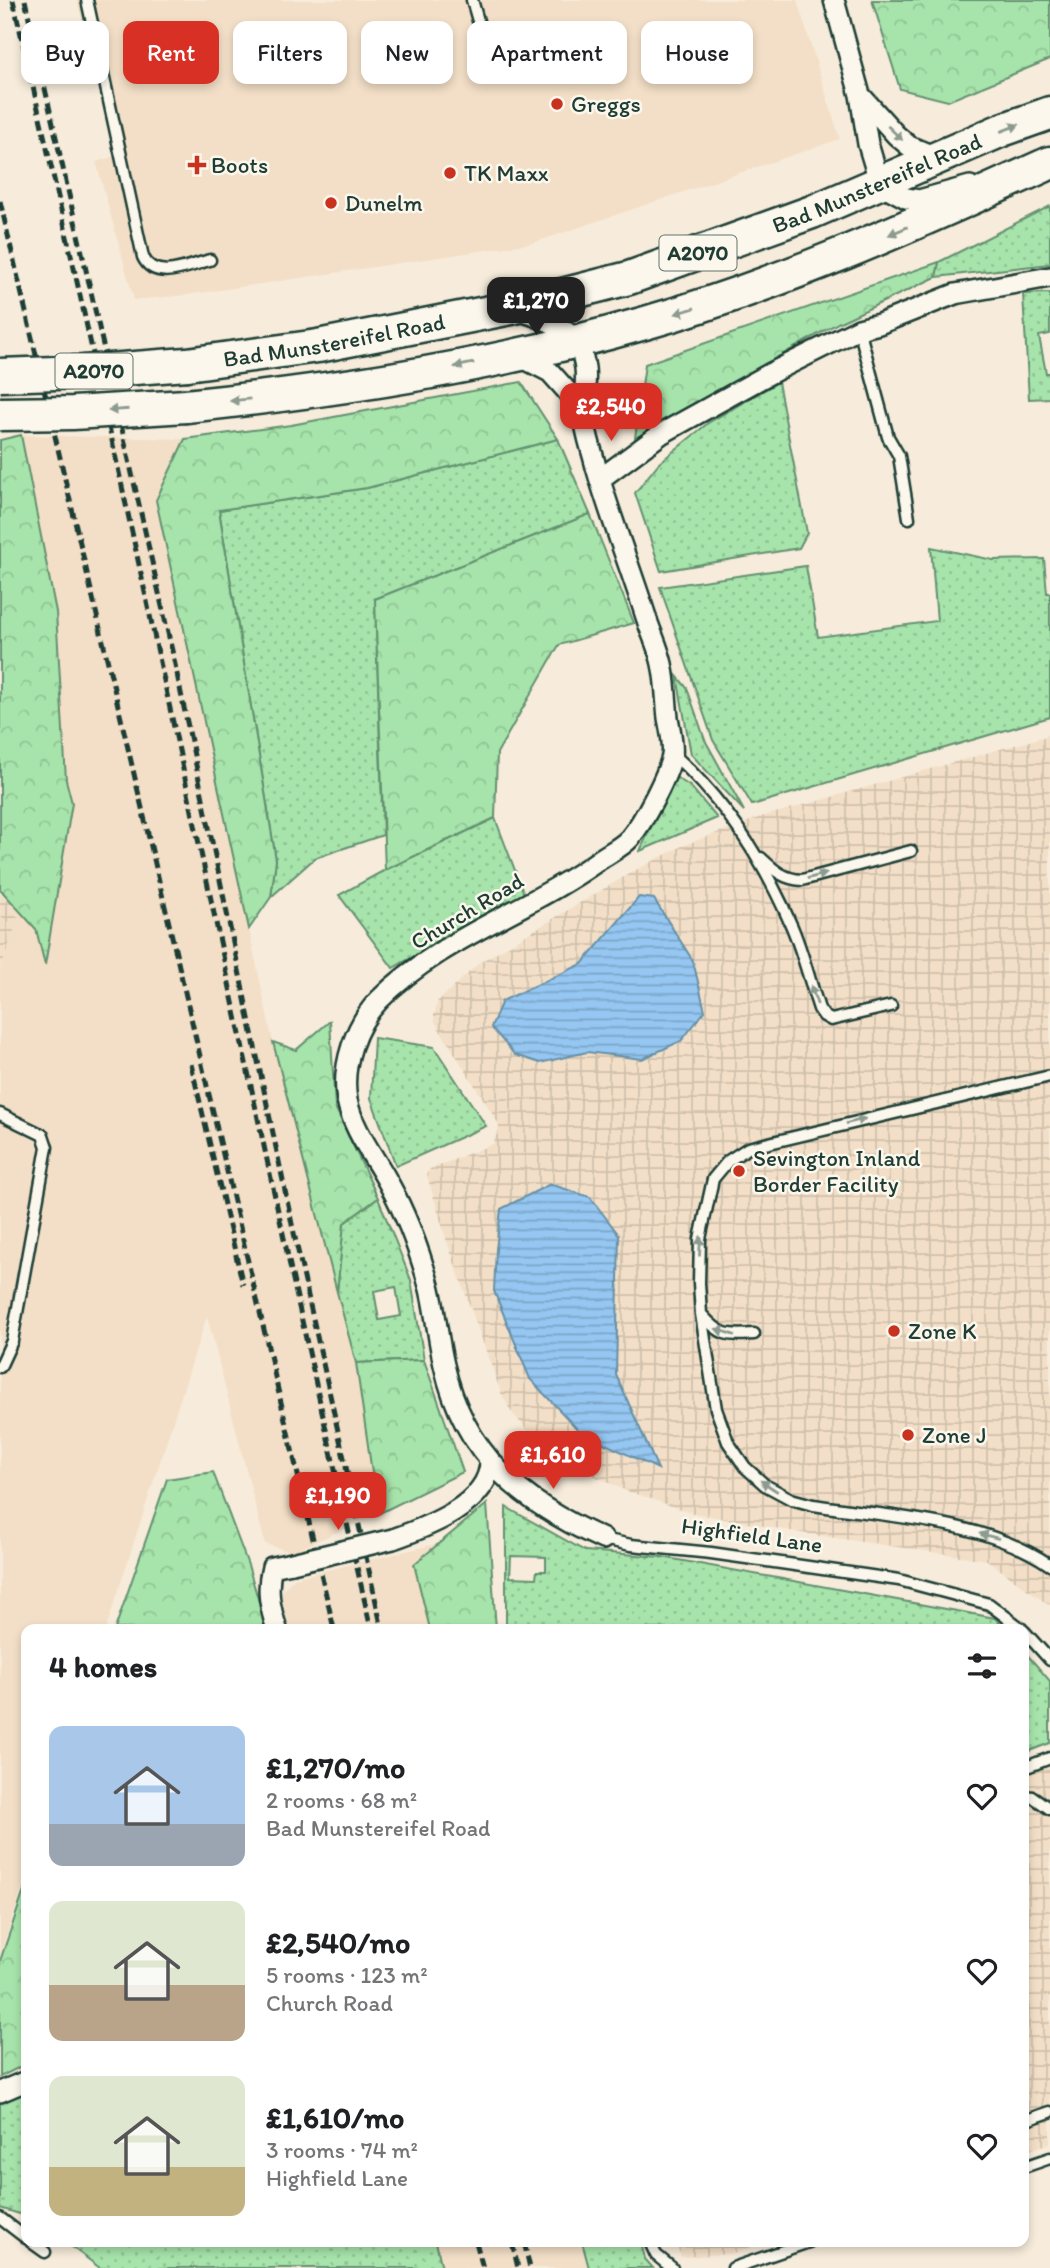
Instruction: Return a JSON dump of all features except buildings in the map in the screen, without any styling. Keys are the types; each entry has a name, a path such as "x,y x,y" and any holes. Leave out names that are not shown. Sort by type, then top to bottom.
{"highway":[{"name":"Bad Munstereifel Road","path":"0,375 187,364 318,346 511,308 629,278 812,212 1002,130 1050,113"},
{"name":"Bad Munstereifel Road","path":"0,414 73,414 186,406 326,390 577,341 669,316 803,270 959,206 1049,164"}],"street":[{"path":"834,0 860,95 868,144 880,184 906,198 919,200 1049,164"},
{"path":"860,95 909,146 938,158"},
{"path":"600,478 661,434 771,373 859,330 956,294 1050,277"},
{"path":"511,308 552,321 577,341"},
{"name":"Church Road","path":"490,1461 469,1430 453,1397 444,1366 432,1299 410,1227 352,1116 345,1081 355,1037 365,1017 389,991 433,957 576,877 629,839 656,795 673,753 662,665 600,478 584,417 585,368 577,341"},
{"name":"Church Road","path":"516,355 550,372 567,391 584,417"},
{"path":"275,1624 270,1608 268,1581 272,1567 393,1539 433,1524 459,1508 487,1481 490,1461"},
{"name":"Highfield Lane","path":"490,1461 526,1497 564,1521 603,1539"},
{"path":"0,2092 21,2083"}],"lane":[{"path":"88,0 143,257 152,268 168,271 210,260"},
{"path":"472,0 478,21"},
{"path":"859,330 888,438 899,456 909,518"},
{"path":"673,753 709,789 758,856 793,928 819,1009 824,1016 831,1020 891,1006"},
{"path":"758,856 778,874 789,879 802,880 911,851"},
{"path":"1050,1076 748,1148 728,1161 713,1179 700,1239 699,1283 701,1314 716,1409 728,1441 745,1466 765,1485 791,1499 813,1505 952,1526 1003,1540 1050,1565"},
{"path":"0,1114 43,1135 47,1147 12,1341 0,1367"},
{"path":"701,1314 713,1327 731,1336 754,1334"},
{"name":"Highfield Lane","path":"603,1539 631,1545 711,1553 899,1580 989,1604 1015,1624"},
{"name":"Highfield Lane","path":"1029,1637 1050,1660"},
{"path":"1029,1766 1050,1758"},
{"path":"1029,1797 1050,1809"},
{"path":"1029,2118 1050,2112"},
{"path":"1029,2165 1050,2158"},
{"path":"0,2218 21,2234"},
{"path":"38,2247 45,2252"},
{"path":"652,2247 656,2255 672,2268"},
{"path":"733,2268 794,2247"}],"shaded area":[{"path":"77,0 797,0 840,139 533,243 187,295 134,300 96,162 115,156 97,84 109,84 109,21 82,21"},
{"path":"21,435 185,439 220,515 271,897 249,929 273,1042 356,1363 378,1514 292,1552 265,1544 207,1316 108,1624 21,1624 21,1891 0,1956 0,970 66,780 56,612"},
{"name":"Sevington Inland Border Facility","path":"1050,735 1050,1606 987,1560 807,1534 692,1513 624,1490 574,1466 536,1441 510,1410 501,1393 447,1242 428,1179 427,1173 430,1169 493,1144 499,1128 435,1022 437,1002 480,962 632,872 684,845 761,817"},
{"path":"0,893 21,911 0,970"},
{"path":"440,1543 459,1624 288,1624 279,1594 294,1578"},
{"path":"1050,1763 1050,2143 1029,2150 1029,1771"},
{"path":"437,2247 583,2247 589,2268 442,2268"},
{"path":"678,2247 751,2247 730,2254 681,2257"}],"green space":[{"path":"872,0 1050,0 1050,59 948,101 900,89"},
{"path":"1050,206 1050,264 936,277 939,262"},
{"path":"939,262 936,277 838,323 635,438 645,364"},
{"path":"1050,293 1050,334 1039,336 1046,373 1050,373 1050,398 1029,399 1023,294"},
{"path":"521,382 558,439 367,488 219,510 276,860 271,897 249,929 156,500 185,439 291,425"},
{"path":"778,382 807,533 799,548 661,571 635,493 658,464 708,423"},
{"path":"21,435 56,612 66,780 72,803 45,965 36,929 0,889 0,440"},
{"path":"558,439 590,514 375,599 383,835 315,858 271,897 276,860 219,510 367,488"},
{"path":"590,514 634,623 559,645 497,753 495,818 385,870 375,599"},
{"path":"931,547 993,560 1044,559 1047,593 1050,593 1050,717 752,805 713,740 660,587 806,566 818,637 937,621"},
{"path":"677,676 687,688 705,740 744,811 691,754"},
{"path":"674,776 691,787 717,818 640,851"},
{"path":"495,818 524,894 393,968 339,895"},
{"path":"330,1021 335,1107 378,1198 344,1223 337,1292 273,1042 296,1050"},
{"path":"374,1038 434,1047 486,1126 396,1166 371,1098"},
{"path":"378,1198 411,1280 424,1360 356,1363 337,1292 344,1223","holes":["396,1287 401,1316 379,1320 374,1291"]},
{"path":"424,1360 463,1472 378,1514 356,1363"},
{"path":"213,1472 248,1565 266,1624 117,1624 167,1479"},
{"path":"487,1504 496,1624 429,1624 414,1564"},
{"path":"506,1507 585,1551 662,1557 995,1618 1000,1624 506,1624","holes":["511,1556 546,1557 546,1571 537,1571 536,1578 510,1577"]},
{"path":"1029,1657 1050,1681 1050,1743 1029,1751"},
{"path":"21,1900 21,2066 0,2077 0,1961"},
{"path":"21,2092 21,2214 0,2208 0,2102"},
{"path":"72,2247 437,2247 442,2268 100,2268"},
{"path":"583,2247 642,2247 645,2259 653,2268 589,2268"}],"water":[{"path":"639,897 654,899 693,961 705,1011 681,1041 642,1059 587,1052 540,1063 515,1055 491,1027 502,1001 582,964"},
{"path":"550,1184 590,1197 619,1235 616,1375 658,1469 580,1432 530,1379 494,1291 501,1209"}],"railway":[{"path":"13,0 105,407 280,1222 370,1624"},
{"path":"25,0 173,655 292,1224 381,1624"},
{"path":"0,201 333,1624"},
{"path":"191,1064 243,1285"},
{"path":"477,2247 483,2268"},
{"path":"513,2247 518,2268"},
{"path":"525,2247 530,2268"}],"place":[{"name":"Greggs","path":"557,104"},
{"name":"Boots","path":"197,165"},
{"name":"TK Maxx","path":"450,173"},
{"name":"Dunelm","path":"331,203"},
{"name":"Sevington Inland Border Facility","path":"739,1171"},
{"name":"Zone K","path":"894,1331"},
{"name":"Zone J","path":"908,1435"}]}
